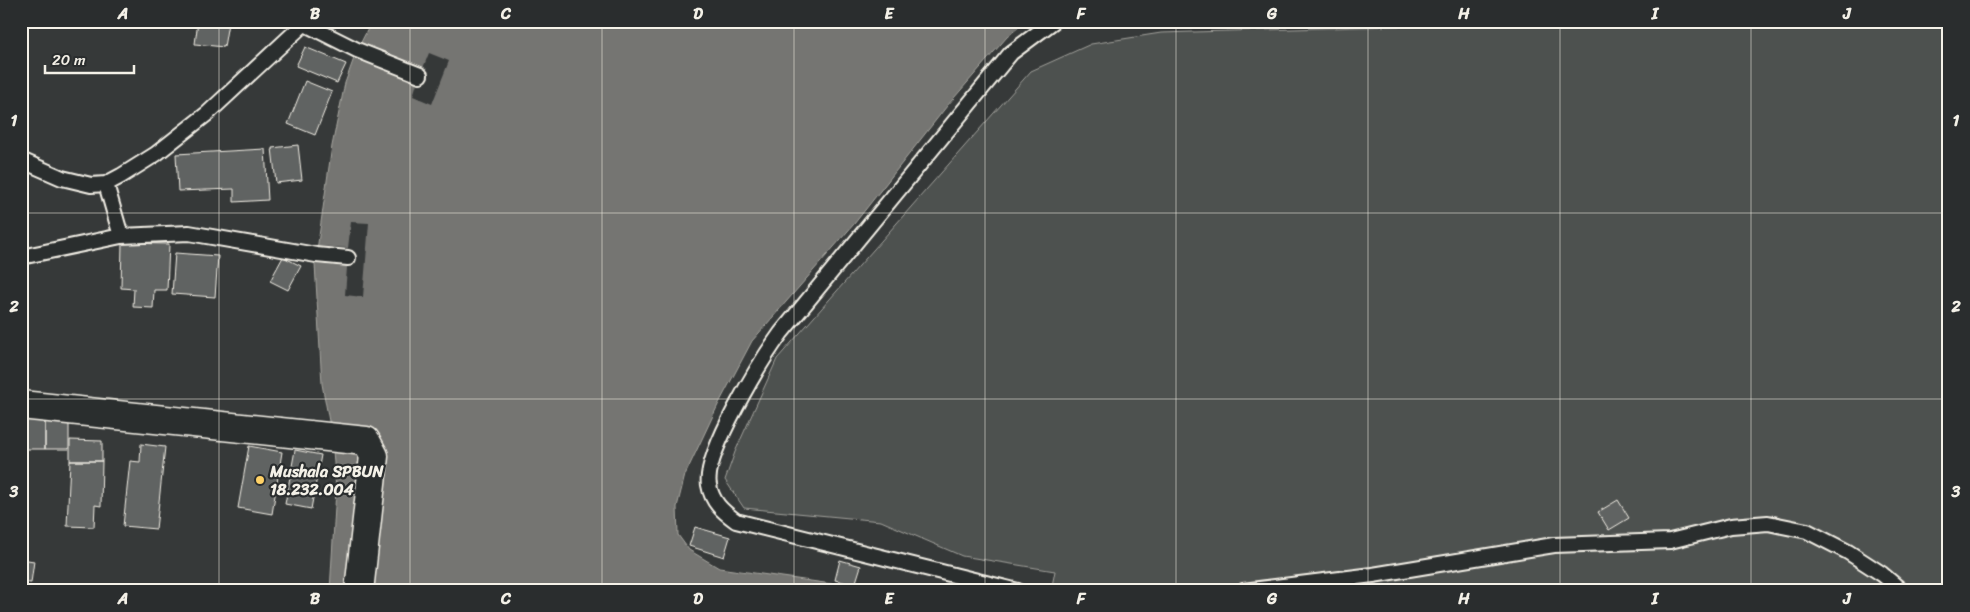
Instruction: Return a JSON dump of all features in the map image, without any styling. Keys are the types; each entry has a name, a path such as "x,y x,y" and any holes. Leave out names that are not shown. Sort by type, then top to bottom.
{"street":[{"path":"21,405 366,441 374,456 359,591"}],"lane":[{"path":"1018,591 736,521 719,509 713,498 708,477 735,409 759,363 781,333 1010,53 1054,21"},
{"path":"21,160 62,178 91,185 106,184 156,154 208,113 306,23 357,50 420,75"},
{"path":"106,184 121,236"},
{"path":"21,257 121,236 189,233 316,256 348,258"},
{"path":"1243,591 1373,575 1554,545 1670,541 1731,526 1768,522 1807,531 1840,548 1882,574 1902,591"}],"shaded area":[{"path":"372,21 1026,21 1007,37 947,106 854,224 752,341 718,405 685,475 677,507 678,535 689,550 719,568 881,591 330,591 336,490 332,437 322,384 315,264 332,146 345,83 357,50"},
{"path":"1563,21 1949,21 1949,591 1051,591 1055,571 962,556 881,521 744,508 725,480 735,452 777,359 1031,71 1091,44 1161,33"}],"pier":[{"path":"360,43 423,68 429,53 449,61 432,104 413,96 417,83 354,58"},
{"path":"351,222 369,223 363,297 345,295 347,267 315,264 317,246 348,248"}],"building":[{"path":"198,21 228,23 224,47 195,44"},
{"path":"305,47 346,64 337,83 296,66"},
{"path":"305,81 332,92 315,135 288,124"},
{"path":"298,145 302,180 276,183 272,148"},
{"path":"265,149 268,200 234,202 234,189 178,191 176,154"},
{"path":"122,243 169,244 167,290 154,290 153,308 133,307 134,289 121,288"},
{"path":"175,253 218,256 215,297 172,294"},
{"path":"283,257 301,266 288,290 270,281"},
{"path":"21,414 45,414 45,449 21,449"},
{"path":"45,414 69,414 69,449 45,449"},
{"path":"70,440 102,441 102,461 70,461"},
{"path":"141,444 165,447 156,529 123,526 130,461 140,462"},
{"name":"Mushala SPBUN 18.232.004","path":"249,446 282,452 272,514 238,508"},
{"path":"295,450 321,455 311,509 285,504"},
{"path":"70,461 102,461 101,506 95,505 94,527 67,526"},
{"path":"1618,500 1629,518 1609,530 1598,512"},
{"path":"695,527 730,537 724,557 689,546"},
{"path":"21,559 34,561 31,583 22,582 21,588"},
{"path":"840,560 861,566 855,585 835,580"}],"place":[{"name":"Mushala SPBUN 18.232.004","path":"260,480"}]}
